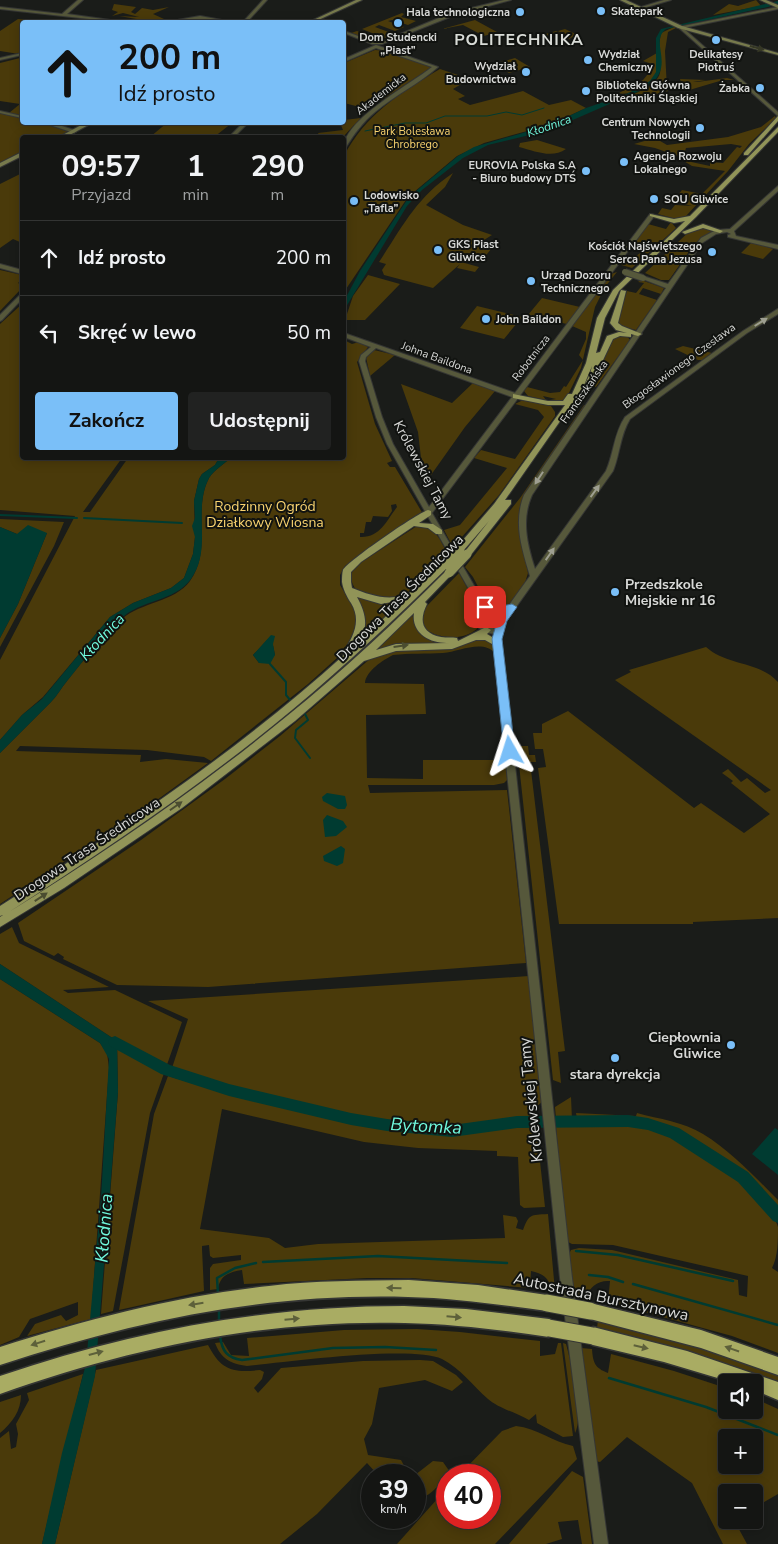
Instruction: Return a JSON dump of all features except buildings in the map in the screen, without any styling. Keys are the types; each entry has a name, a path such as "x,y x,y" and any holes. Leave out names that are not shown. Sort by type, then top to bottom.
{"highway":[{"name":"Autostrada Bursztynowa","path":"0,1356 83,1328 144,1313 244,1296 319,1289 387,1288 490,1294 590,1311 701,1339 778,1366"},
{"path":"0,1384 95,1354 192,1331 243,1323 384,1314 451,1316 549,1328 593,1336 701,1363 778,1392"}],"main road":[{"path":"320,20 360,0"},
{"path":"622,0 680,27"},
{"path":"762,0 777,7"},
{"path":"702,34 778,54"},
{"path":"729,180 753,144 777,119"},
{"path":"66,135 86,125"},
{"name":"Drogowa Trasa Średnicowa","path":"0,923 182,802 281,726 328,676 421,590 447,569 495,520 577,404 591,380 609,316 623,291 778,129"},
{"name":"Drogowa Trasa Średnicowa","path":"463,552 548,435 581,385 590,362 601,318 610,298 627,278 703,214 778,136"},
{"path":"0,164 20,155"},
{"path":"703,214 704,222 722,231"},
{"path":"652,215 674,220 685,220 694,216"},
{"path":"674,220 679,225 681,232 698,226 710,232 722,231"},
{"path":"623,291 614,323 619,328 637,335"},
{"path":"597,364 610,338 619,334 637,335"},
{"path":"548,404 565,403 581,385"},
{"path":"516,396 548,404 558,409 558,414 548,435"},
{"path":"328,676 345,657 360,632 361,613 345,578 352,564 412,527 428,513"},
{"path":"412,527 430,526 439,532"},
{"name":"Drogowa Trasa Średnicowa","path":"0,912 174,796 342,674 432,591 447,569"},
{"path":"350,591 369,600 380,602 396,600 421,590"},
{"path":"432,591 416,615 416,621 422,631 436,638 451,640 467,636 488,624"},
{"path":"475,637 488,624"},
{"path":"342,674 368,657 388,648 412,645 446,647 475,637 487,637 497,647"}],"street":[{"path":"63,15 81,0"},
{"path":"247,20 264,0"},
{"path":"346,60 378,46 388,44 451,14 510,0"},
{"path":"640,8 669,0"},
{"path":"688,31 777,7"},
{"path":"0,8 106,20"},
{"path":"181,20 200,17 219,20"},
{"path":"680,27 693,33 702,34"},
{"path":"680,27 688,31 777,119"},
{"path":"346,33 392,50"},
{"path":"388,44 392,50"},
{"name":"Akademicka","path":"346,143 355,129 370,113 436,66 392,50"},
{"path":"0,59 20,54"},
{"path":"0,112 20,117"},
{"path":"53,125 74,131"},
{"path":"233,135 244,125"},
{"path":"733,233 778,188"},
{"name":"Robotnicza","path":"428,513 652,215"},
{"path":"722,231 778,248"},
{"name":"Franciszkańska","path":"534,577 523,541 523,504 563,442 700,242 710,232"},
{"path":"0,266 20,270"},
{"path":"612,268 670,287"},
{"path":"0,320 20,298"},
{"path":"0,320 20,302"},
{"name":"Błogosławionego Czesława","path":"500,627 513,605 614,463 623,424 627,418 745,332 778,311"},
{"name":"Johna Baildona","path":"348,336 516,396"},
{"name":"Królewskiej Tamy","path":"375,346 362,356 384,433 482,605 497,647"},
{"path":"420,498 431,501 439,499"},
{"path":"482,605 495,610 513,605"},
{"name":"Błogosławionego Czesława","path":"488,624 513,605"},
{"path":"488,624 500,627"},
{"path":"488,624 500,627"},
{"name":"Królewskiej Tamy","path":"500,627 497,647 575,1354 601,1544"}],"green space":[{"path":"756,0 761,6 713,15 729,4 738,6"},
{"path":"114,4 136,7 131,12 135,14 142,8 153,10 169,7 153,14 164,19 161,20 142,20 119,16 139,17 123,13 112,16 118,12 112,10"},
{"path":"402,13 404,14 401,17 416,21 408,25 392,20 388,21 404,27 395,31 379,25 375,27 394,34 376,42 351,33 357,31 373,37 377,35 362,29"},
{"path":"18,19 30,20 20,20 20,58 19,54 0,51 0,31"},
{"path":"475,20 497,32 484,36 463,25 442,29"},
{"path":"674,27 676,28 668,32 665,51 668,91 633,100 628,97 653,83 658,77 660,71 659,46 661,33"},
{"path":"565,29 580,36 569,38 558,31"},
{"path":"556,31 569,38 549,42 542,35"},
{"path":"375,50 388,51 432,67 368,109 346,104 346,62"},
{"path":"657,53 657,69 654,78 634,91 623,94 619,93 643,80 652,64 643,61"},
{"path":"20,58 20,104 0,101 0,63"},
{"path":"515,58 530,67 509,73 494,64"},
{"name":"Park Bolesława Chrobrego","path":"440,69 470,79 453,89 465,96 458,99 470,105 523,91 549,105 571,100 586,108 549,125 484,143 457,156 408,197 346,289 346,153 362,128 373,117 412,87"},
{"path":"727,78 734,80 723,80 686,91 674,84 674,82 681,82 680,79 706,80 693,82 697,82"},
{"path":"20,104 20,116 9,113"},
{"path":"0,113 20,118 20,125 47,125 72,131 62,135 20,135 20,155 0,165"},
{"path":"775,116 776,118 749,144 728,171 686,216 676,219 658,214 662,208 671,210 675,205 692,206 673,201 682,190 702,194 725,171 692,166 682,160 710,166 710,162 723,163 737,147 740,148 742,146 731,144 686,148 683,158 655,148 634,144 655,138 667,145 728,137 761,127"},
{"path":"361,118 359,120 362,118 347,137 355,124 345,135 319,135 318,133 343,130 341,125 346,125 346,120"},
{"path":"164,125 229,125 217,135 152,135"},
{"path":"537,140 566,149 549,154 519,147 520,143"},
{"name":"GKS Piast Gliwice","path":"453,173 445,187 426,205 463,225 492,235 480,245 492,248 482,260 470,256 461,262 479,267 475,272 457,268 460,264 433,288 384,275 382,270 386,264 379,262 411,213 429,192"},
{"path":"20,174 20,242 13,239 0,248 0,184"},
{"path":"671,222 676,228 632,268 618,264 624,257 633,258 649,247 634,243 648,224 666,229"},
{"path":"701,227 712,231 695,243 669,280 661,280 645,273 693,228"},
{"path":"752,242 773,249 763,259 741,253"},
{"path":"0,270 20,275 18,283 20,284 20,290 0,311"},
{"path":"617,272 605,287 595,307 583,360 579,355 586,339 586,332 572,326 611,274"},
{"path":"368,275 400,284 365,320 346,320 353,296"},
{"path":"641,280 664,288 661,294 643,288 639,294 657,300 636,330 616,325 627,291 636,293 644,283 638,282"},
{"path":"542,298 580,307 567,324 528,315"},
{"path":"20,306 20,460 121,460 83,512 90,512 127,460 218,460 199,479 194,501 195,537 193,554 184,578 171,588 133,603 110,617 43,697 22,715 0,740 0,660 75,516 0,510 0,324"},
{"path":"477,306 522,317 504,339 460,328"},
{"path":"618,335 627,336 630,340 596,387 593,386 611,339"},
{"name":"Rodzinny Ogród Działkowy Wiosna","path":"346,341 352,344 359,342 368,347 357,362 375,424 392,461 387,463 390,467 395,467 423,514 345,566 340,575 340,585 357,613 357,627 347,649 308,684 211,761 204,757 147,750 20,746 16,751 141,755 140,762 166,759 208,763 157,800 0,904 0,753 53,700 93,649 122,619 130,613 176,593 190,581 197,568 200,556 204,491 209,478 228,460 346,460","holes":["396,504 397,507 378,531 373,535 360,537 360,533 364,533 366,522 371,522 373,516 388,517 392,511 391,505","271,636 275,655 259,663 253,655"]},
{"path":"683,346 712,353 702,360 698,360 675,349"},
{"path":"374,350 395,355 370,376 366,357"},
{"path":"583,360 565,401 551,401 556,399 543,396 546,400 528,396 524,391 527,387 550,393 560,392 564,386 566,387"},
{"path":"473,383 495,391 465,427 431,475 421,458 418,432 401,384 452,403"},
{"path":"525,399 551,406 555,416 499,495 453,547 444,530 460,525 507,468 474,458 481,450 515,459 544,417 538,410 515,404"},
{"path":"584,405 586,405 523,499 519,510 520,534 528,573 524,586 508,606 487,604 473,577 465,567 520,498"},
{"path":"0,519 64,522 54,546 0,647 0,638 18,604 47,533 17,534 0,527"},
{"path":"417,526 433,531 447,553 405,595 387,600 356,591 350,578 354,567"},
{"path":"459,573 481,613 481,622 477,629 470,634 450,637 440,636 422,626 421,612"},
{"path":"356,596 382,603 406,599 359,644"},
{"path":"412,614 415,626 420,632 439,639 460,641 458,643 405,644 373,652"},
{"path":"480,637 493,644 495,653 484,647 470,647 443,653 393,655 368,674 365,683 424,684 426,714 366,715 367,778 423,779 423,760 506,760 507,780 504,783 494,785 368,785 370,793 507,790 526,963 208,987 117,985 63,959 64,957 58,953 54,956 24,941 18,923 141,840 225,779 280,736 371,658 399,648 445,649"},
{"path":"706,647 723,658 762,670 778,682 778,918 693,922 693,924 559,924 538,768 546,767 543,749 535,749 533,733 542,733 542,724 568,711 694,808 701,803 744,833 770,814 731,783 733,781 722,773 728,769 741,782 747,778 765,793 771,790 615,680 631,672 629,670"},
{"path":"517,746 528,746 529,755 535,755 536,762 530,762 565,1051 558,1052 561,1083 553,1080"},
{"path":"12,927 19,943 109,987 63,990 68,993 115,990 182,1022 150,1113 113,1311 101,1314 118,1092 117,1041 0,964 0,934"},
{"path":"529,976 544,1100 535,1108 536,1118 519,1117 450,1128 353,1115 231,1087 172,1068 188,1019 148,1001"},
{"path":"0,979 100,1043 107,1053 109,1068 91,1319 27,1336 35,1324 61,1315 66,1321 78,1315 78,1302 30,1319 19,1337 0,1345"},
{"path":"168,1076 239,1097 367,1127 458,1135 536,1125 545,1207 524,1208 520,1205 518,1157 497,1156 497,1151 418,1148 364,1142 222,1109 200,1229 269,1238 285,1248 318,1244 505,1238 503,1215 516,1217 518,1221 516,1228 523,1230 531,1216 548,1214 555,1291 551,1290 549,1282 545,1277 531,1271 530,1288 412,1278 367,1278 244,1284 242,1270 226,1275 221,1280 218,1289 210,1290 210,1268 213,1264 241,1260 241,1255 213,1258 210,1256 209,1245 202,1246 204,1291 119,1310 154,1114"},
{"path":"571,1097 572,1120 556,1119 555,1107"},
{"path":"576,1113 636,1116 637,1113 696,1130 723,1148 752,1173 778,1200 778,1209 746,1175 694,1140 665,1126 635,1119 577,1119"},
{"path":"623,1124 659,1131 692,1148 746,1188 772,1216 778,1227 777,1254 772,1268 778,1272 778,1353 732,1336 608,1302 610,1281 595,1285 589,1291 586,1298 572,1295 568,1256 571,1250 579,1248 612,1250 738,1280 739,1295 747,1297 748,1276 613,1245 572,1244 566,1241 556,1126"},
{"path":"598,1320 660,1334 778,1373 778,1383 763,1378 763,1374 753,1374 697,1354 597,1328"},
{"path":"417,1329 540,1341 540,1356 555,1354 558,1343 561,1343 573,1436 563,1437 537,1423 536,1414 529,1420 497,1405 442,1359 426,1355 377,1354 247,1366 227,1360 220,1353 215,1343 223,1342 231,1355 249,1356 247,1338 344,1330"},
{"path":"563,1343 566,1344 576,1389 578,1415 575,1433"},
{"path":"208,1345 218,1360 228,1368 242,1371 260,1370 264,1372 262,1379 254,1388 258,1393 281,1368 363,1361 433,1361 456,1375 463,1382 452,1391 425,1380 379,1388 372,1424 364,1439 368,1455 401,1460 403,1464 361,1464 361,1469 317,1514 280,1544 55,1544 96,1370"},
{"path":"581,1348 592,1349 596,1364 600,1369 608,1373 611,1354 718,1385 718,1419 763,1419 763,1402 778,1409 778,1494 763,1503 763,1484 718,1484 718,1529 739,1529 747,1544 723,1544 692,1483 627,1437 600,1462 595,1461"},
{"path":"83,1374 42,1544 0,1544 0,1438 9,1431 11,1449 16,1447 18,1434 16,1424 29,1400 27,1393"},
{"path":"21,1395 21,1401 15,1416 0,1433 0,1402"},
{"path":"516,1426 531,1429 573,1446 577,1459 495,1544 397,1544 410,1529 426,1529 426,1512 436,1500 436,1529 501,1529 501,1464 470,1464 502,1431"},
{"path":"433,1461 443,1462 444,1464 436,1464 436,1488 426,1496 426,1466"},
{"path":"572,1471 583,1477 592,1544 582,1544 578,1520 558,1522 562,1539 546,1544 509,1544"}],"water":[{"name":"Kłodnica","path":"778,1 778,4 768,7 666,29 661,35 660,41 662,63 660,71 655,80 646,88 550,130 488,145 463,158 422,190 407,206 346,307 346,297 360,271 409,197 458,156 474,147 550,125 586,108 627,94 650,81 656,72 656,38 661,29"},
{"name":"Kłodnica","path":"218,460 228,460 211,475 204,490 199,563 188,583 172,594 133,610 124,616 94,647 53,700 0,753 0,740 22,715 42,699 110,617 133,603 171,588 184,578 193,554 195,537 192,526 195,518 194,501 199,479 202,474 215,465"},
{"path":"28,525 47,533 18,604 0,638 0,527 17,534"},
{"path":"271,635 275,636 273,644 275,655 270,664 259,663 253,655"},
{"path":"327,793 345,796 347,805 345,809 338,809 323,801 322,797"},
{"path":"327,815 343,821 347,827 336,836 325,837 323,820"},
{"path":"341,846 345,849 343,863 337,866 324,861 323,856"},
{"name":"Kłodnica","path":"0,964 117,1041 118,1092 95,1376 55,1544 42,1544 62,1453 86,1364 101,1198 109,1059 100,1043 0,979"},
{"path":"775,1128 778,1130 778,1175 752,1154"}],"waterway":[{"path":"365,131 405,123 426,123 445,116 487,116 506,112 522,115 544,108"},
{"path":"0,515 77,518"},
{"path":"84,518 182,523"},
{"path":"270,664 286,682 286,695 291,701"},
{"path":"304,712 308,720 296,730 295,738 310,758"},
{"name":"Bytomka","path":"115,1042 166,1070 229,1090 351,1119 387,1125 452,1131 517,1122 628,1121 648,1124 674,1133 743,1177 778,1216"},
{"path":"576,1251 618,1255 733,1281"},
{"path":"263,1262 378,1256 507,1263"},
{"path":"218,1294 217,1278 235,1268 256,1263"},
{"path":"589,1275 608,1277 623,1282"},
{"path":"633,1284 778,1325"},
{"path":"219,1308 219,1321"},
{"path":"220,1336 226,1353 233,1358 242,1360 333,1348 385,1347 436,1350"},
{"path":"609,1378 706,1407 778,1435"}],"place":[{"name":"Skatepark","path":"601,11"},
{"name":"Hala technologiczna","path":"520,12"},
{"name":"Dom Studencki „Piast”","path":"398,23"},
{"name":"Delikatesy Piotruś","path":"716,40"},
{"name":"Wydział Chemiczny","path":"588,60"},
{"name":"Wydział Budownictwa","path":"526,72"},
{"name":"Żabka","path":"760,88"},
{"name":"Biblioteka Główna Politechniki Śląskiej","path":"586,91"},
{"name":"Centrum Nowych Technologii","path":"700,128"},
{"name":"Agencja Rozwoju Lokalnego","path":"624,162"},
{"name":"EUROVIA Polska S.A - Biuro budowy DTŚ","path":"586,171"},
{"name":"SOU Gliwice","path":"654,199"},
{"name":"Lodowisko „Tafla”","path":"354,201"},
{"name":"GKS Piast Gliwice","path":"438,250"},
{"name":"Kościół Najświętszego Serca Pana Jezusa","path":"712,252"},
{"name":"Urząd Dozoru Technicznego","path":"531,281"},
{"name":"John Baildon","path":"486,319"},
{"name":"Przedszkole Miejskie nr 16","path":"615,592"},
{"name":"Ciepłownia Gliwice","path":"731,1045"},
{"name":"stara dyrekcja","path":"615,1058"}],"district":[{"name":"POLITECHNIKA","path":"519,40"}],"route":[{"path":"485,607 503,610 512,607 502,621 497,639 510,751"}]}
